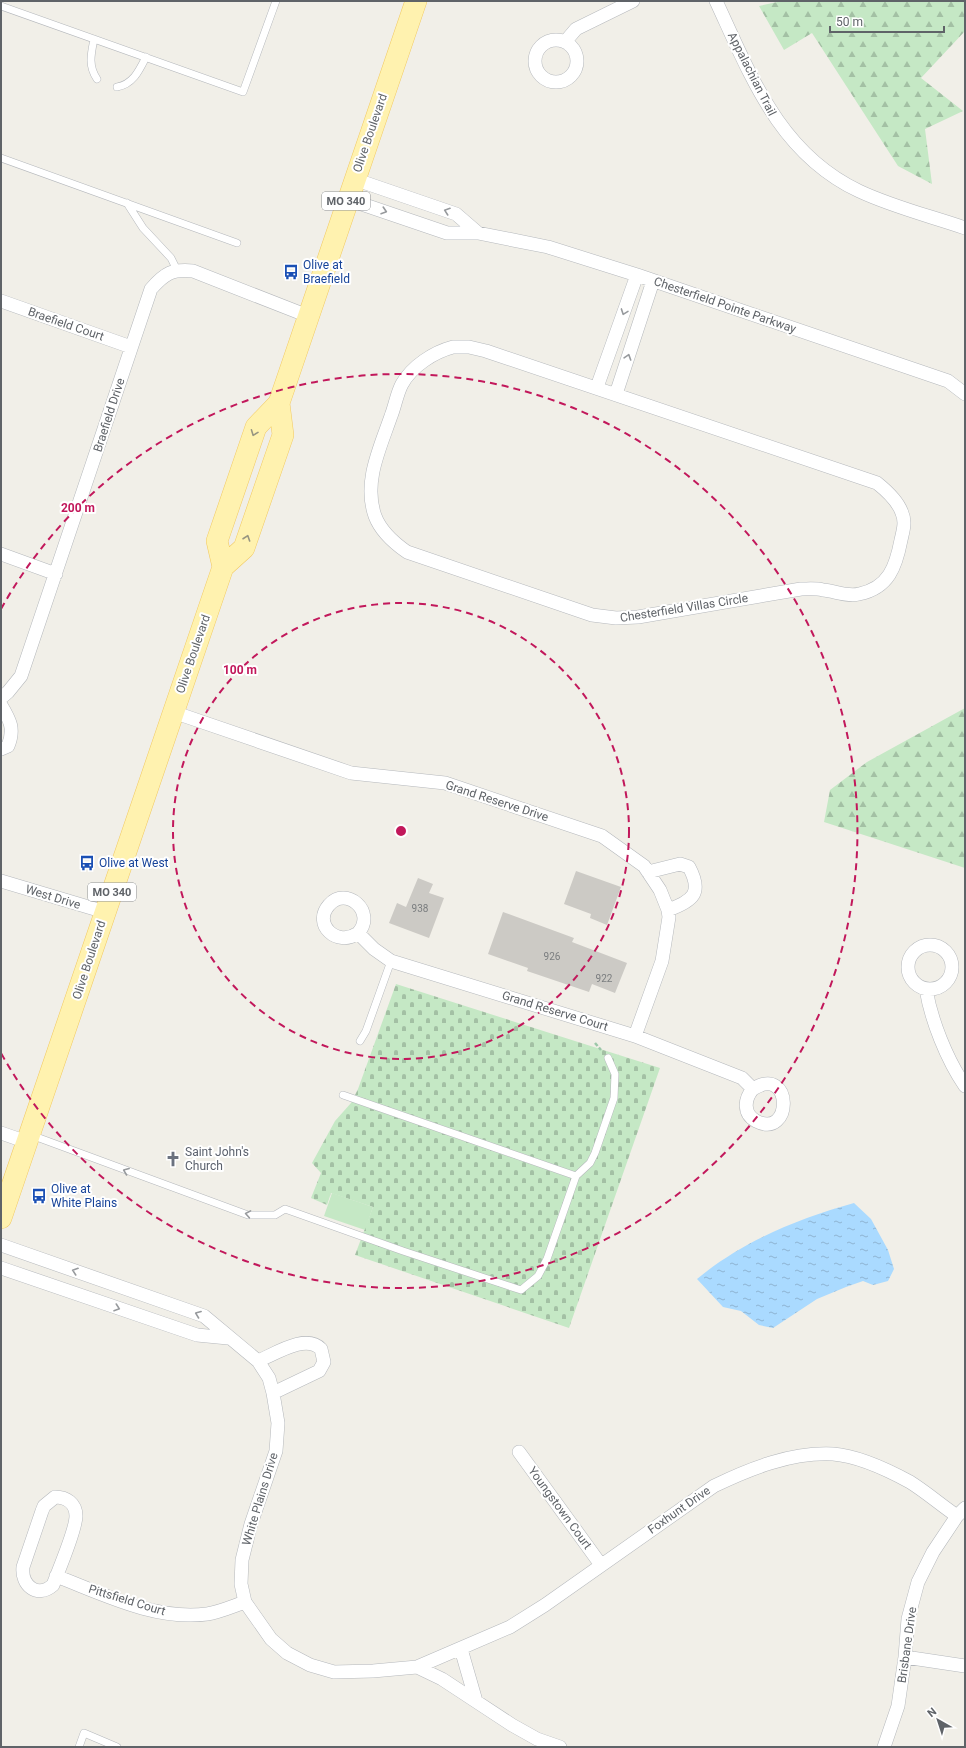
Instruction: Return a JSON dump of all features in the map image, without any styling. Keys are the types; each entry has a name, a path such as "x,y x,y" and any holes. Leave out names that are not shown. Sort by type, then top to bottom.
{"main road":[{"name":"Olive Boulevard","path":"223,567 217,541 256,427 279,403 347,199 416,1"},
{"name":"Olive Boulevard","path":"1,1218 104,912 223,567 244,548 283,435 279,403"}],"street":[{"path":"565,42 576,29 633,1"},
{"name":"Appalachian Trail","path":"716,1 762,98 782,128 804,152 837,179 858,190 899,206 965,228"},
{"name":"Chesterfield Pointe Parkway","path":"354,179 456,214 478,233"},
{"name":"Chesterfield Pointe Parkway","path":"347,199 447,233 478,233 548,248 637,275 948,381 965,394"},
{"path":"177,270 193,271 308,316"},
{"name":"Braefield Drive","path":"1,698 21,676 151,289 161,278 177,270"},
{"path":"596,387 637,275"},
{"path":"616,394 653,281"},
{"name":"Braefield Court","path":"1,301 131,347"},
{"name":"Chesterfield Villas Circle","path":"453,347 469,347 486,351 596,387 877,483 891,495 902,513 904,524 896,563 892,573 872,589 859,594 849,595 821,589 801,589 638,617 607,618 592,615 407,552 392,541 378,523 371,498 371,480 376,459 402,384 414,370 439,351 453,347"},
{"path":"1,554 56,574"},
{"path":"1,705 10,722 13,734 8,746 1,750"},
{"name":"Grand Reserve Drive","path":"173,712 351,773 445,783 602,836 638,862 648,872 660,890 668,910 669,917 662,961 635,1036"},
{"path":"648,872 680,864 689,867 695,877 697,887 693,897 684,905 668,910"},
{"name":"West Drive","path":"1,881 104,912"},
{"name":"Grand Reserve Court","path":"358,933 374,949 391,960 635,1036 742,1078 753,1089"},
{"path":"926,989 930,1010 946,1049 965,1086"},
{"path":"1,1133 28,1138"},
{"name":"White Plains Drive","path":"1,1245 204,1316 258,1362 268,1378 273,1393 278,1423 276,1451 251,1524 242,1560 241,1584 245,1602 271,1639 287,1653 310,1665 334,1672 372,1671 417,1667"},
{"path":"1,1268 197,1335 228,1338"},
{"path":"258,1362 304,1342 312,1342 321,1349 324,1362 318,1371 273,1393"},
{"name":"Youngstown Court","path":"519,1452 601,1565"},
{"name":"Foxhunt Drive","path":"417,1667 510,1627 545,1605 714,1486 741,1473 762,1466 804,1455 834,1454 861,1460 911,1483 961,1512"},
{"path":"62,1497 73,1505 76,1516 56,1576 53,1585 49,1588 38,1590 28,1586 22,1576 22,1572 44,1506 55,1498 62,1497"},
{"name":"Brisbane Drive","path":"884,1747 898,1706 905,1657 908,1619 918,1582 933,1552 961,1512"},
{"name":"Pittsfield Court","path":"56,1576 122,1601 174,1614 208,1614 245,1602"},
{"path":"461,1649 476,1701"},
{"path":"905,1657 965,1666"},
{"path":"417,1667 442,1679 512,1725 537,1739 560,1747"}],"lane":[{"path":"1,6 243,92 276,1"},
{"path":"94,39 91,54 91,70 97,79"},
{"path":"117,87 125,86 137,74 146,58"},
{"path":"1,158 237,243"},
{"path":"127,203 143,228 171,258 177,270"},
{"path":"360,1041 366,1031 391,960"},
{"path":"28,1138 52,1144 248,1215 275,1215 285,1209 403,1251 522,1290 538,1276 547,1259 576,1176 590,1163 614,1098 615,1074 608,1058"},
{"path":"343,1095 576,1176"},
{"path":"79,1747 84,1733 118,1747"}],"green space":[{"path":"782,1 965,1 965,31 921,78 963,111 925,129 932,184 898,166 812,33 784,50 759,6"},
{"path":"965,708 965,868 824,822 830,790 867,762"},
{"path":"396,984 660,1068 569,1328 355,1255 373,1207 331,1193 327,1205 311,1198 321,1173 312,1163 335,1121 351,1103 358,1089"},
{"path":"332,1193 373,1207 365,1230 324,1216"}],"water":[{"path":"854,1203 871,1219 888,1250 894,1269 888,1281 873,1285 863,1281 846,1287 817,1299 773,1328 759,1325 741,1311 723,1307 697,1279 715,1265 752,1242 791,1224"}],"building":[{"path":"576,871 621,887 607,925 590,918 591,914 564,904"},
{"path":"418,878 433,884 429,893 444,898 429,938 389,923 397,903 406,907"},
{"path":"503,912 574,938 572,942 627,963 615,993 592,984 589,992 527,971 528,968 488,954"}],"place":[{"name":"Olive at Braefield","path":"291,272"},
{"name":"Olive at West","path":"87,863"},
{"name":"Saint John's Church","path":"173,1159"},
{"name":"Olive at White Plains","path":"39,1196"}]}
